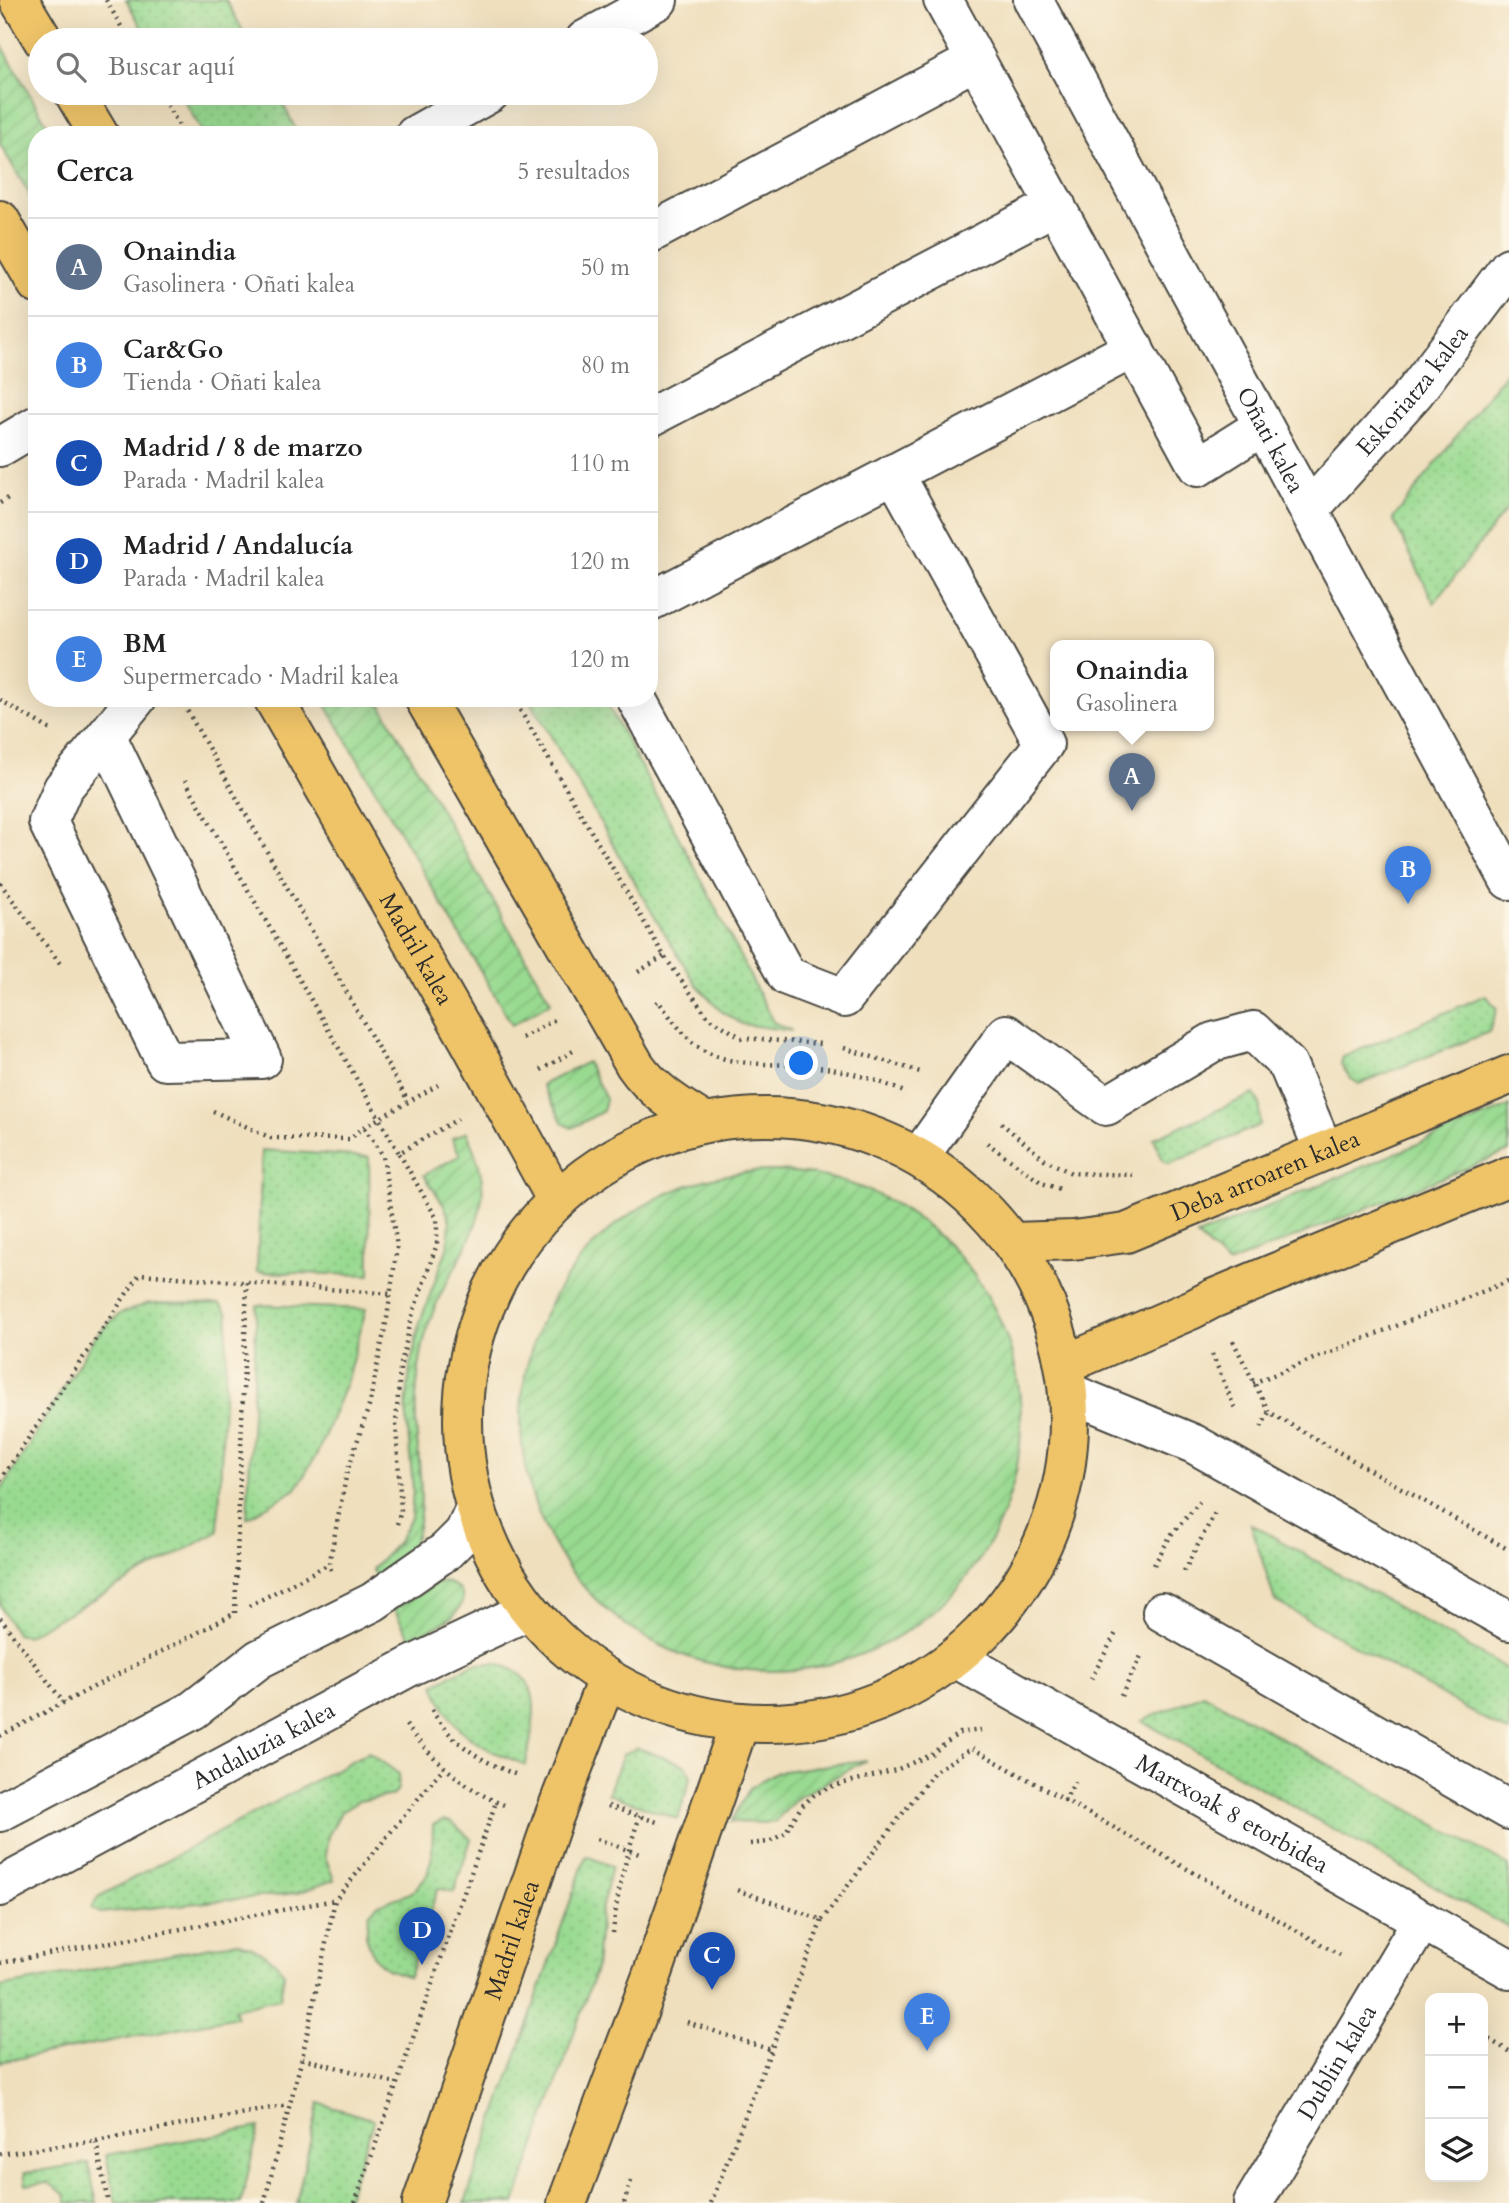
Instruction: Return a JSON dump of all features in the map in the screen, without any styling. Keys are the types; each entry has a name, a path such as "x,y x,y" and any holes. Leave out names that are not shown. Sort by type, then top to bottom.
{"main road":[{"path":"19,0 36,28"},
{"path":"81,105 94,126"},
{"path":"0,220 28,268"},
{"name":"Madril kalea","path":"278,707 471,1044 556,1199"},
{"path":"429,707 635,1065 668,1100 704,1122"},
{"name":"Deba arroaren kalea","path":"1013,1242 1073,1240 1126,1233 1509,1075"},
{"path":"777,1115 851,1128 919,1157 971,1194 1013,1242 1046,1300 1070,1380 1065,1479 1044,1547 1006,1608 955,1658 907,1690 853,1711 797,1722 740,1722 671,1708 607,1679 566,1648 529,1610 498,1562 475,1509 463,1453 462,1397 471,1342 491,1289 519,1241 556,1199 624,1150 704,1122 777,1115"},
{"path":"1070,1380 1212,1299 1509,1176"},
{"name":"Madril kalea","path":"422,2203 552,1822 607,1679"},
{"path":"567,2203 653,1973 740,1722"}],"street":[{"path":"607,28 658,0"},
{"path":"943,0 1198,467 1264,426"},
{"name":"Oñati kalea","path":"1033,0 1509,880"},
{"path":"658,229 976,60"},
{"path":"431,126 469,105"},
{"path":"658,413 1056,205"},
{"name":"Eskoriatza kalea","path":"1309,510 1415,392 1509,267"},
{"path":"658,597 1133,348"},
{"path":"0,447 28,430"},
{"path":"641,707 787,976 844,998 1044,744 894,473"},
{"path":"107,737 261,1059 165,1061 48,822 63,788 130,707"},
{"path":"919,1157 1006,1034 1106,1106 1213,1042 1254,1031 1288,1065 1324,1151"},
{"path":"1070,1380 1194,1444 1509,1621"},
{"path":"0,1812 193,1710 259,1659 373,1602 446,1551 464,1533 475,1509"},
{"name":"Andaluzia kalea","path":"0,1887 377,1684 529,1610"},
{"path":"1162,1612 1509,1810"},
{"name":"Martxoak 8 etorbidea","path":"955,1658 1509,1969"},
{"name":"Dublin kalea","path":"1252,2203 1422,1920"}],"path":[{"path":"106,0 122,28"},
{"path":"167,105 180,126"},
{"path":"185,707 408,1101"},
{"path":"349,1614 329,1564 347,1472 369,1406 391,1294 397,1247 383,1156 364,1127"},
{"path":"394,1532 401,1511 396,1423 400,1368 412,1313 437,1244 437,1219 399,1153"},
{"path":"0,1480 140,1274 391,1294"},
{"path":"1253,1383 1509,1281"},
{"path":"235,1613 247,1282"},
{"path":"1230,1336 1269,1412 1509,1549"},
{"path":"1208,1346 1237,1414"},
{"path":"0,1736 329,1564"},
{"path":"0,1618 64,1703"},
{"path":"264,2203 302,2058 335,1900 444,1767 417,1739 377,1684"},
{"path":"430,1707 455,1741 494,1766 518,1775"},
{"path":"737,1843 769,1842 785,1833 801,1807 815,1794 833,1786 895,1770 930,1755 960,1733 985,1730"},
{"path":"711,2203 822,1920 934,1772 972,1748 1386,1980"},
{"path":"355,2203 496,1802"},
{"path":"602,1804 653,1820"},
{"path":"728,1886 822,1920"},
{"path":"0,1962 335,1900"},
{"path":"682,2021 771,2050"},
{"path":"1488,2039 1509,2051"},
{"path":"302,2058 396,2083"},
{"path":"0,2154 96,2141 288,2105"},
{"path":"96,2141 108,2203"}],"green space":[{"path":"126,0 226,0 241,28 142,28"},
{"path":"0,42 28,91 28,105 36,105 48,126 28,126 28,192 0,144"},
{"path":"187,105 283,105 294,126 199,126"},
{"path":"1509,368 1509,506 1434,603 1393,519"},
{"path":"327,707 382,707 551,1002 512,1025"},
{"path":"534,707 609,707 703,883 773,1022 792,1031 742,1024 721,1011 696,984"},
{"path":"1486,995 1497,1009 1489,1032 1359,1084 1350,1078 1341,1064 1343,1057"},
{"path":"587,1062 606,1099 603,1111 572,1128 563,1123 542,1085"},
{"path":"1254,1094 1260,1104 1260,1125 1169,1164 1163,1160 1154,1138"},
{"path":"1509,1106 1509,1151 1228,1264 1197,1236"},
{"path":"467,1132 481,1173 482,1198 476,1224 440,1296 426,1333 417,1386 416,1417 421,1489 419,1525 407,1554 377,1579 372,1569 398,1542 411,1518 413,1489 406,1408 410,1368 420,1322 448,1246 450,1221 444,1205 424,1175 460,1155 452,1138"},
{"path":"262,1150 369,1157 370,1275 257,1272"},
{"path":"771,1171 820,1175 867,1190 910,1213 948,1244 979,1282 1002,1325 1017,1372 1021,1421 1017,1470 1002,1517 979,1560 948,1598 910,1629 867,1652 820,1667 771,1671 722,1667 675,1652 632,1629 594,1598 563,1560 540,1517 525,1470 521,1421 525,1372 540,1325 563,1282 594,1244 632,1213 675,1190 722,1175"},
{"path":"149,1303 220,1304 228,1314 218,1532 26,1636 16,1634 0,1606 0,1492 96,1335 119,1314"},
{"path":"257,1305 366,1309 346,1383 317,1454 296,1489 247,1518"},
{"path":"1251,1524 1509,1670 1509,1733 1275,1601"},
{"path":"445,1582 460,1590 462,1599 459,1609 445,1622 410,1639 394,1609 434,1585"},
{"path":"497,1663 517,1672 526,1680 531,1690 534,1715 526,1765 494,1752 469,1737 449,1716 434,1684 474,1664"},
{"path":"1203,1694 1509,1866 1509,1928 1142,1721"},
{"path":"637,1748 685,1765 691,1776 678,1819 608,1794 623,1754"},
{"path":"368,1752 399,1774 398,1789 394,1795 359,1801 341,1812 328,1836 325,1856 334,1880 298,1893 100,1913 92,1908 98,1897"},
{"path":"866,1760 797,1798 774,1823 731,1822 750,1788 776,1772"},
{"path":"443,1820 452,1822 471,1839 454,1892 438,1888 409,1977 387,1969 374,1958 366,1936 369,1914 377,1905 413,1892 427,1875 432,1856 433,1825"},
{"path":"586,1856 612,1866 601,1910 596,1969 515,2203 465,2203"},
{"path":"237,1942 264,1954 279,1967 284,1974 280,1998 234,2009 237,2017 0,2062 0,1987"},
{"path":"319,2103 374,2120 345,2203 296,2203"},
{"path":"259,2127 241,2203 116,2203 106,2155"},
{"path":"88,2163 97,2203 67,2203 65,2194 48,2183 26,2185 24,2173"}],"place":[{"name":"Onaindia","path":"1132,811"},
{"name":"Car&Go","path":"1408,904"},
{"name":"Madrid / Andalucía","path":"422,1965"},
{"name":"Madrid / 8 de marzo","path":"712,1990"},
{"name":"BM","path":"927,2051"}]}
